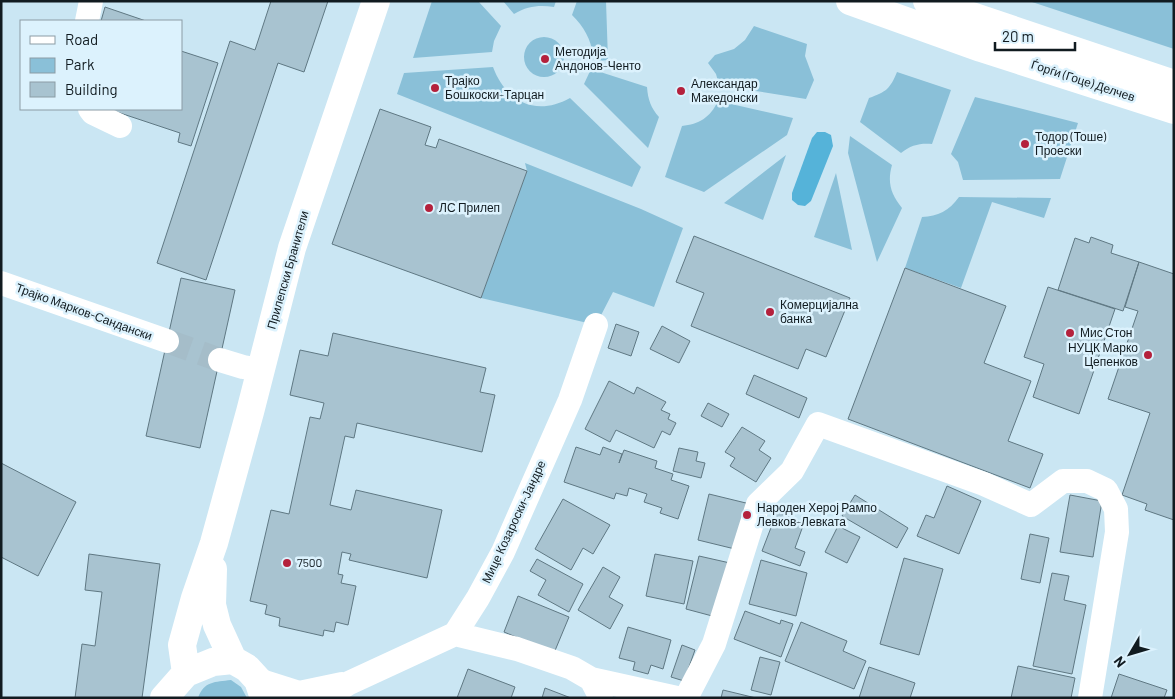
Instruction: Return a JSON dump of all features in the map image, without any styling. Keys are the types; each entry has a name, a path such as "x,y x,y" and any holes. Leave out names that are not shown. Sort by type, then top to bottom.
{"street":[{"path":"87,20 92,1"},
{"name":"Прилепски Бранители","path":"186,673 182,645 195,598 214,543 292,248 376,1"},
{"name":"Ѓорѓи (Гоце) Делчев","path":"850,1 981,48 1174,110"},
{"name":"Ѓорѓи (Гоце) Делчев","path":"927,1 1174,84"},
{"path":"91,110 120,126"},
{"name":"Трајко Марков-Сандански","path":"1,283 167,341"},
{"name":"Мице Козароски-Јандре","path":"455,634 478,598 503,552 570,400 596,325"},
{"path":"220,360 261,370"},
{"path":"686,698 714,644 758,504 792,471 818,424 984,484 1031,504 1063,481 1087,481 1106,490 1116,509 1117,532 1090,698"},
{"name":"Прилепски Бранители","path":"214,543 212,606 217,625 233,660"},
{"path":"326,698 349,683 455,634 517,648 572,668 596,688 677,698"},
{"path":"164,698 186,673 213,662 233,660 247,668 261,689 299,693 349,683"}],"green space":[{"path":"432,1 478,1 501,26 494,41 492,52 413,58"},
{"path":"503,1 556,1 554,7 534,7 514,14"},
{"path":"577,1 606,1 608,60 598,61 593,56 591,44 586,34 572,15"},
{"path":"1029,1 1174,1 1174,49 1168,47"},
{"path":"754,26 807,44 805,56 814,80 806,99 719,85 716,74 708,63 715,55 734,49 745,40"},
{"path":"548,37 555,40 561,46 564,57 563,65 555,74 548,77 540,77 533,74 525,65 524,53 527,46 536,38"},
{"path":"493,67 506,89 524,103 534,106 545,106 557,104 570,98 641,167 632,187 397,94 404,73"},
{"path":"591,69 647,87 650,104 659,117 648,148 584,84"},
{"path":"897,72 951,90 932,144 916,145 901,153 860,122 869,98 887,89"},
{"path":"975,97 1078,123 1060,179 963,180 958,162 951,154"},
{"path":"718,101 793,118 787,135 704,192 665,177 682,126 694,124 708,116"},
{"path":"850,136 892,165 891,188 902,208 877,262 848,153"},
{"path":"786,155 763,220 724,203"},
{"path":"525,163 641,209 683,228 654,307 613,292 596,325 481,298 527,171"},
{"path":"836,173 852,250 814,237"},
{"path":"959,197 1051,198 1044,218 992,202 961,288 905,268 922,217 943,212"},
{"path":"231,680 241,687 247,698 198,698 200,692 207,685"}],"shaded area":[{"path":"817,132 825,132 831,135 833,146 811,201 805,206 798,205 792,200 792,193 812,138"}],"building":[{"path":"271,1 328,1 304,72 278,63 206,280 157,263 230,41 255,50"},
{"path":"105,7 143,20 101,20"},
{"path":"182,51 218,63 191,146 178,142 180,133 111,110 182,110"},
{"name":"ЛС Прилеп","path":"380,109 431,127 425,145 436,148 439,139 527,171 481,298 332,244"},
{"name":"Комерцијална банка","path":"694,236 850,298 826,357 806,349 798,369 691,326 704,293 676,282"},
{"path":"1091,237 1113,245 1111,253 1139,262 1123,311 1058,290 1075,238 1089,243"},
{"name":"НУЦК Марко Цепенков","path":"1139,262 1174,274 1174,520 1145,510 1147,504 1122,495 1150,413 1108,399 1138,311 1125,307"},
{"path":"905,268 1006,306 984,363 1031,381 1008,441 1043,454 1030,488 848,419"},
{"path":"181,278 235,290 200,448 146,436"},
{"name":"Мис Стон","path":"1048,287 1115,309 1079,414 1033,397 1044,364 1024,357"},
{"path":"616,324 639,332 631,356 608,348"},
{"path":"662,326 690,341 679,363 650,349"},
{"path":"333,333 486,368 480,392 495,395 482,452 357,423 354,438 345,436 330,505 351,510 356,490 442,510 427,578 349,560 351,554 342,552 338,574 343,575 341,583 356,586 348,625 336,622 334,632 324,630 323,636 279,626 280,618 265,614 267,605 250,601 271,510 289,514 310,417 320,419 324,403 290,395 300,350 328,356"},
{"path":"754,375 807,398 799,418 746,394"},
{"path":"609,381 634,394 637,387 666,402 661,410 670,414 668,419 676,423 670,435 662,431 654,448 616,430 610,442 585,429"},
{"path":"708,403 729,414 722,427 701,416"},
{"path":"742,427 765,441 759,450 771,458 756,482 730,466 735,458 725,452"},
{"path":"576,447 600,455 603,447 622,454 619,463 624,450 657,461 655,468 673,474 671,480 689,486 678,519 660,513 662,508 644,502 647,494 629,488 627,496 616,493 614,499 564,482"},
{"path":"679,448 698,452 696,461 705,463 701,478 673,471"},
{"path":"1,463 76,502 38,576 1,557"},
{"path":"947,486 981,501 959,554 917,536 926,515 934,518"},
{"path":"709,494 750,504 739,550 698,540"},
{"path":"855,495 908,528 897,548 842,516"},
{"path":"1070,495 1102,501 1093,557 1060,552"},
{"path":"563,499 610,525 593,554 583,548 571,570 535,549"},
{"path":"777,512 804,523 795,548 805,552 800,566 762,551"},
{"path":"838,526 860,537 847,563 825,552"},
{"path":"1030,534 1049,538 1040,583 1021,579"},
{"path":"89,554 160,564 142,698 75,698 82,644 95,646 102,592 85,590"},
{"path":"655,554 693,561 684,604 646,596"},
{"path":"699,556 730,563 716,617 686,609"},
{"path":"904,558 943,569 919,655 880,644"},
{"path":"537,559 583,584 569,612 538,595 546,580 530,571"},
{"path":"761,560 807,573 796,616 749,604"},
{"path":"603,567 620,577 609,597 623,605 610,629 578,610"},
{"path":"1052,573 1069,576 1064,600 1086,605 1072,674 1033,666"},
{"path":"518,596 569,617 554,653 504,632"},
{"path":"745,611 780,624 781,620 793,624 781,657 734,639"},
{"path":"801,622 847,641 843,651 866,661 854,689 785,661"},
{"path":"628,627 671,640 663,669 651,665 648,674 633,670 635,662 619,658"},
{"path":"682,645 695,650 684,681 671,677"},
{"path":"760,657 780,662 771,695 751,690"},
{"path":"1018,666 1075,678 1071,698 1011,698"},
{"path":"869,667 915,683 910,698 859,698"},
{"path":"468,669 515,687 511,698 457,698"},
{"path":"1119,674 1167,690 1164,698 1111,698"},
{"path":"545,688 571,698 542,698"},
{"path":"723,690 756,698 721,698"}],"tunnel":[{"path":"167,341 220,360"}],"place":[{"name":"Методија Андонов-Ченто","path":"545,59"},
{"name":"Трајко Бошкоски-Тарцан","path":"435,88"},
{"name":"Александар Македонски","path":"681,91"},
{"name":"Тодор (Тоше) Проески","path":"1025,144"},
{"name":"ЛС Прилеп","path":"429,208"},
{"name":"Комерцијална банка","path":"770,312"},
{"name":"Мис Стон","path":"1070,333"},
{"name":"НУЦК Марко Цепенков","path":"1148,355"},
{"name":"Народен Херој Рампо Левков-Левката","path":"747,515"},
{"name":"7500","path":"287,563"}]}
